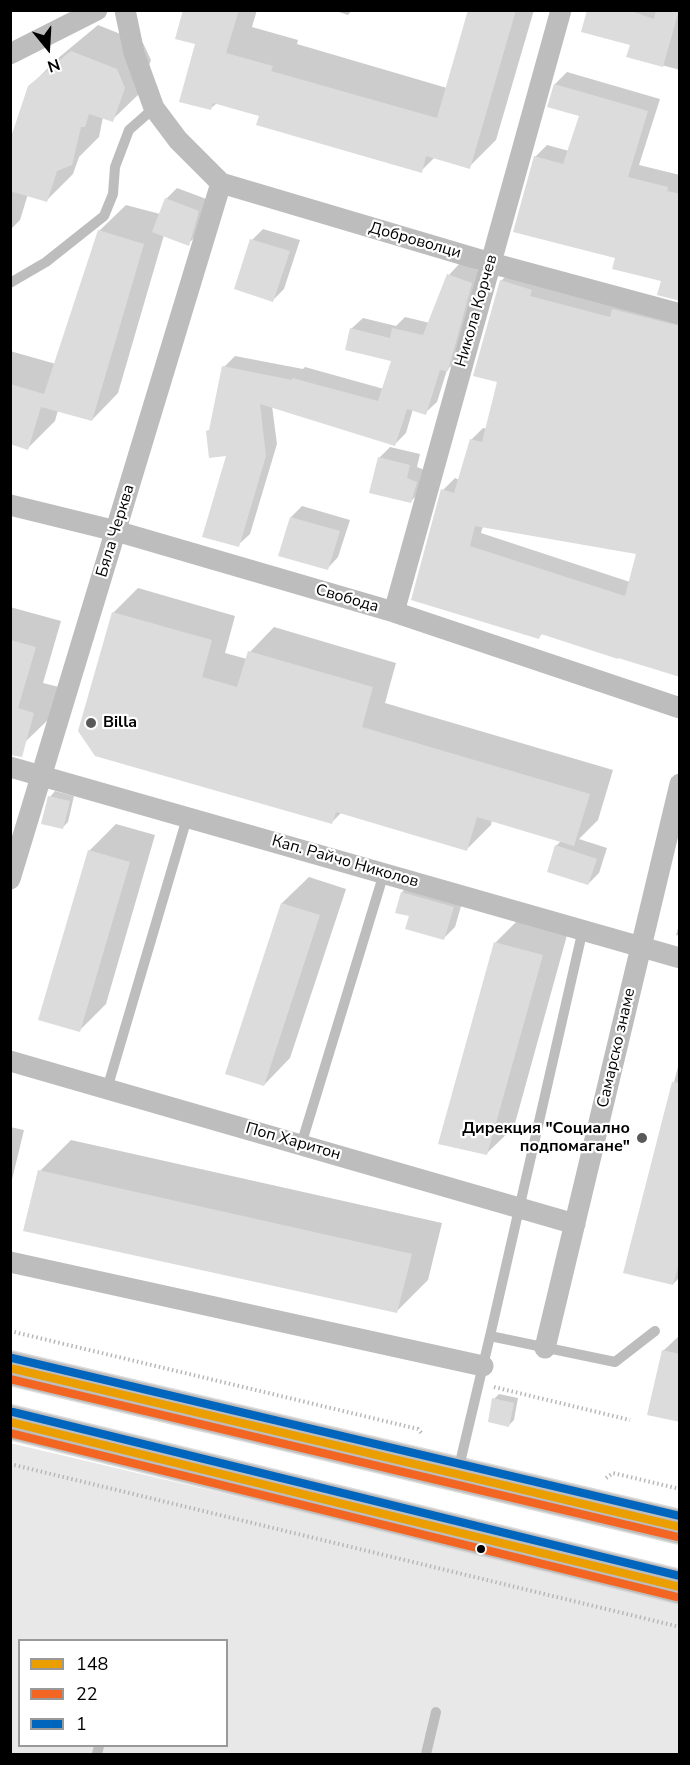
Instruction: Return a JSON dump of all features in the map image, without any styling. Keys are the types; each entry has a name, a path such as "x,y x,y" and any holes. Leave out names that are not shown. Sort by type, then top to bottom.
{"main road":[{"path":"10,1368 680,1527"},
{"path":"10,1422 680,1587"}],"street":[{"path":"10,54 97,10"},
{"path":"125,10 134,53 154,108 178,140 221,183"},
{"name":"Никола Корчев","path":"394,612 561,10"},
{"name":"Доброволци","path":"221,183 491,263 680,314"},
{"name":"Бяла Черква","path":"10,879 221,183"},
{"name":"Свобода","path":"10,505 116,531 394,612 680,708"},
{"name":"Кап. Райчо Николов","path":"10,766 680,958"},
{"name":"Самарско знаме","path":"545,1347 680,784"},
{"name":"Поп Харитон","path":"10,1061 575,1224"},
{"path":"10,1262 481,1375"}],"lane":[{"path":"10,283 46,262 104,216 113,194 115,166 129,130 154,108"},
{"path":"107,1089 187,818"},
{"path":"301,1145 384,873"},
{"path":"457,1474 583,929"},
{"path":"490,1336 615,1362 655,1331"},
{"path":"426,1755 436,1712"}],"path":[{"path":"10,1331 418,1429 426,1438"},
{"path":"481,1375 630,1420"},
{"path":"10,1464 680,1627"}],"shaded area":[{"path":"10,1443 679,1601 679,1754 11,1754"}],"building":[{"path":"183,10 239,10 226,53 273,66 271,71 437,118 468,10 516,10 470,169 426,156 422,173 256,125 259,116 213,103 211,110 179,102 195,44 175,39"},
{"path":"587,10 628,10 654,19 656,10 679,10 663,67 626,57 630,45 581,32"},
{"path":"71,51 117,69 125,88 113,122 89,114 85,127 81,127 72,165 57,171 47,202 10,191 10,140 28,86"},
{"path":"554,84 648,111 628,177 668,187 667,191 680,194 680,301 657,295 661,281 612,269 615,258 513,232 534,156 563,164 579,116 547,107"},
{"path":"165,198 199,211 189,246 152,232"},
{"path":"98,230 144,244 92,421 41,407 28,450 10,444 10,384 44,394"},
{"path":"250,239 290,251 273,302 234,289"},
{"path":"447,274 472,283 448,371 440,370 426,415 407,409 395,446 260,404 266,456 239,547 202,537 226,456 209,458 206,431 209,430 222,366 292,380 292,378 378,401 391,361 345,350 350,328 390,338 392,328 423,335"},
{"path":"500,280 532,290 530,296 610,317 612,309 680,326 680,677 541,634 539,639 411,600 441,489 454,493 470,439 482,442 497,382 473,376","holes":["475,526 636,554 625,596 470,546"]},
{"path":"378,457 410,465 407,478 417,482 411,503 369,493"},
{"path":"290,517 340,531 328,570 278,556"},
{"path":"112,612 212,640 202,677 237,687 248,651 373,687 362,727 590,794 574,846 477,817 467,851 336,812 332,824 95,756 78,731"},
{"path":"10,640 36,647 18,708 34,713 22,757 10,755"},
{"path":"48,796 70,801 63,829 41,824"},
{"path":"555,845 597,859 588,885 547,872"},
{"path":"88,850 130,862 80,1032 38,1020"},
{"path":"401,892 454,907 444,940 405,929 409,916 395,913"},
{"path":"281,903 320,915 264,1086 225,1074"},
{"path":"494,942 543,955 487,1155 438,1144"},
{"path":"672,1082 680,1083 680,1259 673,1285 623,1273"},
{"path":"38,1170 412,1254 397,1313 23,1231"},
{"path":"662,1350 680,1354 680,1422 647,1415"},
{"path":"492,1398 514,1403 509,1427 488,1422"}],"transit line":[{"name":"1","path":"12,1358 680,1516"},
{"name":"148","path":"10,1368 680,1527"},
{"name":"22","path":"10,1379 678,1537"},
{"name":"1","path":"13,1412 680,1576"},
{"name":"148","path":"10,1422 680,1587"},
{"name":"22","path":"10,1433 677,1597"}],"place":[{"name":"Billa","path":"91,723"},
{"name":"Дирекция \"Социално подпомагане\"","path":"642,1138"}]}
